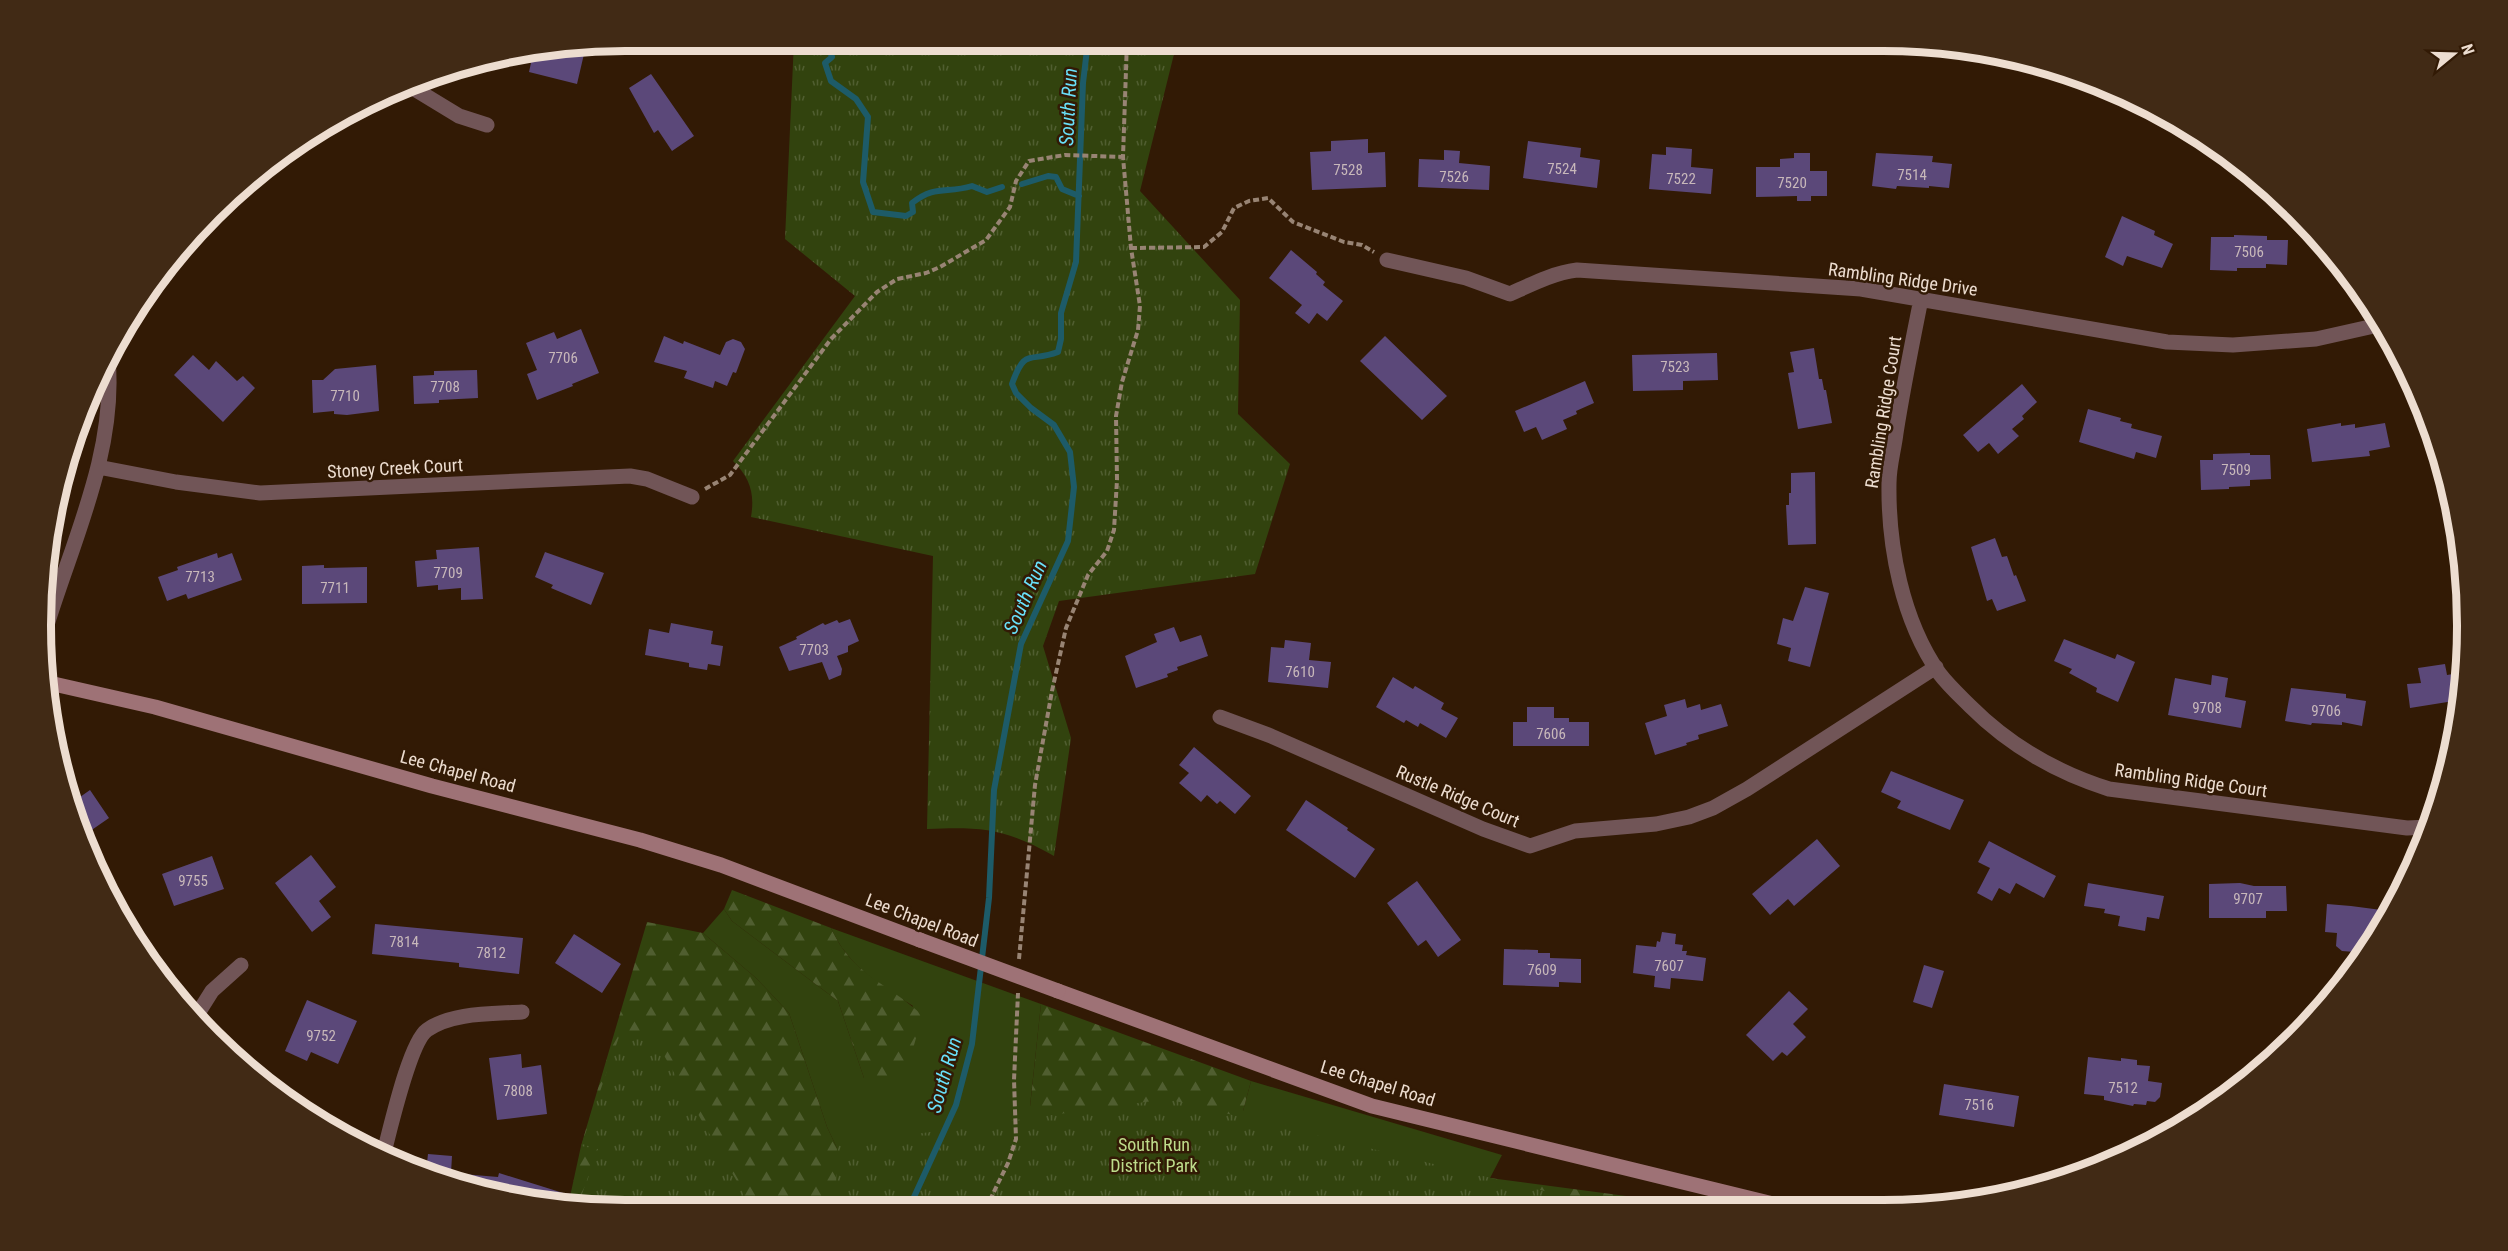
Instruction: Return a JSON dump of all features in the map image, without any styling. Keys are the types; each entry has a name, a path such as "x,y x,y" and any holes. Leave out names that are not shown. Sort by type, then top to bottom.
{"main road":[{"name":"Lee Chapel Road","path":"54,684 155,706 432,786 650,843 721,865 1372,1106 1756,1200"}],"street":[{"path":"417,91 459,116 487,125"},
{"name":"Rambling Ridge Drive","path":"1387,261 1466,278 1510,294 1552,275 1577,270 1861,289 2121,335 2178,342 2233,345 2316,339 2373,326"},
{"name":"Rambling Ridge Court","path":"1921,299 1902,392 1889,480 1889,525 1897,572 1920,638 1936,667 1955,691 2010,742 2035,758 2085,782 2149,796 2407,828 2420,827"},
{"path":"51,612 98,467 108,410 108,376"},
{"name":"Stoney Creek Court","path":"98,467 176,483 260,493 630,476 647,479 692,497"},
{"name":"Rustle Ridge Court","path":"1220,717 1271,736 1483,829 1530,846 1575,831 1656,824 1689,817 1713,808 1747,789 1936,667"},
{"path":"200,1010 212,991 241,965"},
{"path":"385,1147 414,1047 425,1031 450,1019 522,1012"}],"path":[{"path":"1019,962 1035,785 1052,690 1066,628 1088,575 1107,551 1114,530 1118,480 1116,416 1122,382 1138,330 1139,314 1123,157 1127,51"},
{"path":"692,497 730,475 831,339 877,292 897,279 926,273 940,267 986,240 1010,207 1016,181 1029,161 1065,155 1123,157"},
{"path":"1131,248 1204,247 1221,232 1234,208 1249,201 1268,198 1293,222 1344,242 1362,245 1387,261"},
{"path":"990,1200 1008,1163 1016,1139 1014,1080 1018,986"}],"green space":[{"path":"794,51 1175,51 1140,191 1240,300 1238,414 1290,464 1255,574 1059,601 1043,646 1071,738 1054,856 1021,840 992,831 963,828 927,829 933,556 751,517 750,486 733,461 855,296 785,239"},
{"path":"732,890 831,928 849,957 860,968 922,1015 906,1066 887,1093 873,1091 864,1078 838,1001 732,921 724,909"},
{"path":"724,909 732,921 838,1001 864,1078 913,1006 877,982 855,963 831,928 1041,1004 1030,1106 1243,1111 1251,1081 1502,1155 1490,1178 1468,1197 844,1163 827,1127 789,1013 756,978 703,933"},
{"path":"647,922 703,933 756,978 789,1013 827,1127 844,1163 1490,1178 1657,1200 588,1199 570,1197 581,1146"},
{"path":"1041,1004 1251,1081 1243,1111 1230,1125 1040,1123 1030,1107"},
{"path":"651,1033 748,1200 580,1198 598,1149 581,1146 620,1034"},
{"name":"South Run District Park","path":"1167,1099 1581,1200 835,1200 837,1145"}],"building":[{"path":"584,54 577,84 529,72 531,63 522,61"},
{"path":"651,74 694,136 672,151 658,130 654,133 629,88"},
{"path":"1368,139 1368,153 1385,152 1386,187 1312,190 1310,152 1331,151 1331,141"},
{"path":"1528,141 1581,148 1580,157 1600,160 1597,188 1523,178"},
{"path":"1666,147 1692,149 1691,167 1713,169 1711,194 1649,189 1652,154 1666,155"},
{"path":"1444,150 1460,151 1459,163 1490,166 1489,190 1418,187 1419,159 1444,160"},
{"path":"1794,153 1810,153 1810,171 1827,171 1827,196 1811,196 1811,201 1797,201 1797,196 1756,197 1756,167 1780,167 1780,159 1794,158"},
{"path":"1876,153 1933,156 1932,162 1952,164 1949,188 1897,186 1896,189 1872,186"},
{"path":"2122,216 2155,231 2154,235 2173,244 2162,268 2127,256 2123,266 2105,257"},
{"path":"2234,235 2267,236 2267,240 2288,240 2287,265 2266,264 2266,268 2237,268 2237,271 2210,270 2211,237 2234,237"},
{"path":"1291,250 1317,272 1316,274 1325,282 1323,285 1343,301 1327,321 1317,313 1309,324 1295,313 1302,305 1269,278"},
{"path":"581,329 599,373 537,400 527,374 537,370 526,343 554,332 557,339"},
{"path":"664,336 720,355 726,342 733,339 741,342 745,349 736,373 733,372 727,386 715,381 713,388 684,378 687,371 654,362"},
{"path":"1385,336 1447,396 1422,420 1360,361"},
{"path":"1814,348 1819,379 1822,379 1824,390 1826,390 1832,423 1798,429 1788,373 1794,372 1790,352"},
{"path":"1717,353 1718,380 1683,381 1683,390 1633,391 1632,355"},
{"path":"193,355 209,370 216,361 237,381 243,376 255,388 223,422 174,375"},
{"path":"376,365 379,411 347,415 334,414 334,411 313,413 312,380 323,380 335,369"},
{"path":"477,370 478,398 414,404 413,376 434,375 434,371"},
{"path":"1585,381 1594,403 1563,420 1567,429 1542,440 1536,427 1524,432 1515,411"},
{"path":"2022,384 2037,402 2022,416 2024,419 2012,429 2019,436 1998,454 1989,443 1978,452 1963,435"},
{"path":"2088,409 2121,418 2120,421 2132,424 2131,428 2162,436 2156,458 2136,452 2134,459 2079,442"},
{"path":"2341,423 2341,426 2355,424 2355,428 2385,423 2390,447 2369,451 2370,456 2312,462 2307,429"},
{"path":"2250,453 2250,455 2270,455 2271,479 2250,480 2250,486 2201,490 2200,460 2213,460 2213,454"},
{"path":"1815,472 1816,544 1788,545 1786,505 1789,505 1789,493 1791,493 1791,473"},
{"path":"1995,538 2002,557 2007,556 2026,601 1997,611 1992,599 1987,601 1971,547"},
{"path":"479,547 483,599 461,600 461,588 438,590 438,585 417,587 415,561 437,559 436,550"},
{"path":"545,552 604,573 591,605 551,588 553,585 535,577"},
{"path":"217,553 218,558 232,553 242,580 188,599 186,594 167,601 158,577 178,570 177,567"},
{"path":"324,565 324,568 367,567 367,603 302,604 302,566"},
{"path":"1805,587 1829,593 1810,667 1788,661 1791,648 1777,644 1783,618 1793,621"},
{"path":"850,619 859,641 848,646 848,652 837,656 842,669 841,675 829,680 822,662 789,671 779,647 823,623 825,625 837,620 839,623"},
{"path":"671,623 713,631 711,644 723,646 720,666 708,664 707,670 689,667 689,663 645,655 649,629 669,633"},
{"path":"1174,627 1180,642 1201,635 1208,656 1177,667 1178,670 1167,674 1168,677 1136,688 1125,656 1157,642 1154,634"},
{"path":"2064,639 2115,659 2117,654 2135,662 2118,702 2096,692 2097,688 2069,673 2072,669 2054,661"},
{"path":"1285,640 1311,643 1309,660 1331,662 1328,688 1268,682 1271,647 1284,648"},
{"path":"2445,664 2447,675 2455,674 2452,701 2410,708 2407,684 2421,683 2418,668"},
{"path":"2212,675 2228,678 2225,697 2246,701 2241,728 2168,715 2175,678 2211,685"},
{"path":"1393,677 1413,689 1415,686 1444,703 1441,709 1458,718 1446,738 1420,723 1418,727 1406,720 1404,723 1376,707"},
{"path":"2291,688 2346,694 2346,698 2366,701 2362,726 2342,722 2342,725 2312,723 2311,725 2285,721"},
{"path":"1685,699 1687,708 1700,704 1701,710 1721,704 1728,726 1698,735 1699,739 1686,743 1687,745 1655,755 1645,723 1667,716 1664,705"},
{"path":"1527,707 1554,707 1554,718 1569,718 1569,722 1589,722 1589,746 1513,746 1513,722 1527,722"},
{"path":"1194,747 1251,796 1235,814 1220,801 1217,804 1207,795 1201,802 1179,783 1189,773 1179,765"},
{"path":"1891,771 1964,800 1950,830 1897,808 1901,801 1881,792"},
{"path":"90,790 109,818 90,831 78,799"},
{"path":"1306,800 1375,849 1355,878 1286,830"},
{"path":"1817,839 1840,866 1794,906 1788,899 1770,915 1752,894"},
{"path":"1989,841 2056,876 2044,898 2016,883 2010,894 1999,888 1992,901 1977,893 1990,868 1978,862"},
{"path":"311,855 336,887 319,901 331,917 312,932 275,883"},
{"path":"212,856 224,889 174,906 162,874"},
{"path":"1417,881 1461,940 1438,957 1426,940 1418,946 1387,903"},
{"path":"2088,883 2164,896 2159,919 2147,917 2145,931 2118,926 2120,916 2104,913 2105,909 2084,906"},
{"path":"2240,883 2254,886 2286,886 2287,911 2266,911 2266,918 2209,918 2209,884"},
{"path":"2327,904 2382,910 2355,952 2342,951 2336,946 2337,933 2325,932"},
{"path":"375,924 523,938 519,974 459,967 459,963 372,954"},
{"path":"1662,932 1676,934 1675,944 1683,945 1682,951 1687,951 1686,955 1706,958 1703,981 1671,978 1670,989 1654,987 1655,976 1633,973 1636,945 1656,947 1657,941 1660,942"},
{"path":"574,934 621,964 602,993 555,963"},
{"path":"1504,949 1538,950 1538,953 1550,953 1550,958 1581,959 1581,983 1559,982 1559,987 1503,985"},
{"path":"1924,965 1944,971 1932,1008 1913,1002"},
{"path":"1789,991 1808,1009 1793,1024 1806,1037 1787,1056 1782,1052 1773,1061 1746,1035"},
{"path":"307,1000 357,1021 338,1064 311,1052 307,1061 285,1051"},
{"path":"521,1054 522,1068 541,1065 547,1114 497,1120 489,1058"},
{"path":"2088,1057 2121,1061 2121,1058 2137,1060 2137,1065 2150,1066 2148,1081 2162,1083 2160,1097 2155,1102 2147,1101 2146,1105 2134,1104 2133,1106 2104,1100 2104,1096 2084,1094"},
{"path":"1944,1084 2019,1096 2014,1127 1939,1115"},
{"path":"428,1154 452,1156 451,1173 427,1164"},
{"path":"452,1173 498,1177 499,1173 576,1197 513,1189"}],"waterway":[{"path":"830,51 832,57 825,63 831,81 856,99 868,117 863,182 873,212 906,216 913,212 912,203 928,193 972,186 987,192 1002,187"},
{"name":"South Run","path":"913,1200 956,1105 972,1044 989,898 994,790 1021,644 1068,541 1074,487 1070,452 1054,425 1031,408 1016,393 1012,384 1025,361 1029,358 1058,352 1061,339 1061,313 1076,262 1083,83 1087,51"},
{"path":"1022,184 1048,176 1056,177 1062,189 1079,196"}]}
